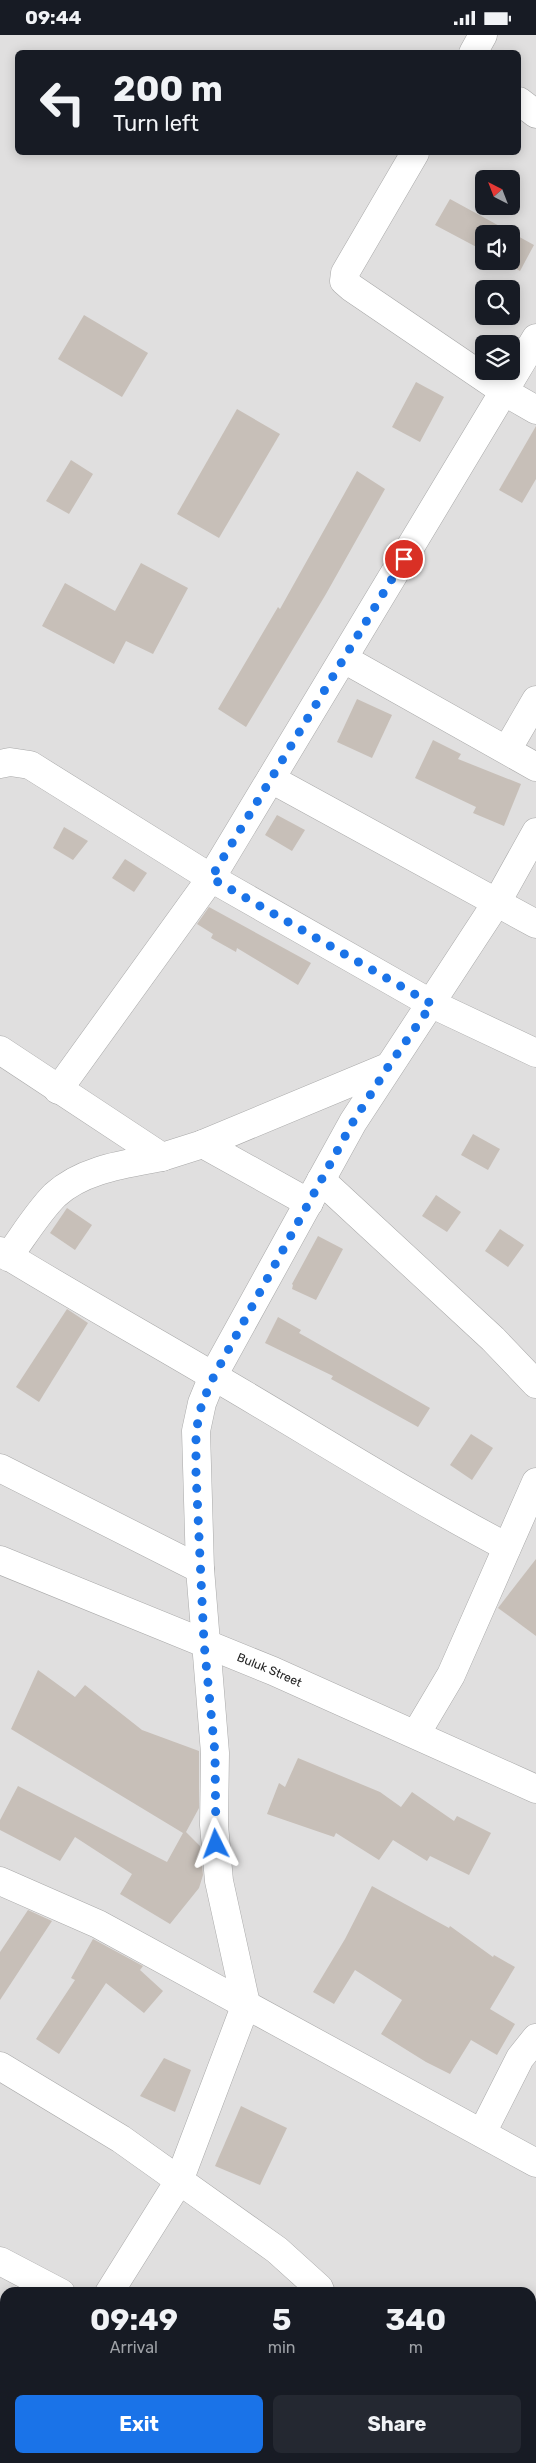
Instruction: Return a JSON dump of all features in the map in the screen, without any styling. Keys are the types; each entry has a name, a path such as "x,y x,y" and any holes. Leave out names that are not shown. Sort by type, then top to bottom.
{"street":[{"path":"476,50 483,35"},
{"path":"521,103 536,114"},
{"path":"415,155 345,273 344,281 505,392 536,410"},
{"path":"58,1090 211,878 536,339"},
{"path":"344,659 536,767"},
{"path":"507,750 536,700"},
{"path":"0,764 10,762 30,765 211,878 432,1004 536,1053"},
{"path":"271,779 536,925"},
{"path":"113,2287 179,2181 246,2004 219,1881 214,1825 215,1753 204,1643 196,1431 202,1403 214,1376 353,1122 497,902 536,832"},
{"path":"0,1050 162,1157"},
{"path":"388,1067 203,1144 162,1157 97,1171 55,1195 4,1254 214,1376 370,1471 437,1510 507,1547"},
{"path":"203,1144 315,1192 494,1339 536,1384"},
{"path":"0,1469 200,1569"},
{"path":"416,1734 451,1675 536,1482"},
{"name":"Buluk Street","path":"0,1560 273,1671 536,1789"},
{"path":"0,1881 98,1925 536,2163"},
{"path":"482,2133 520,2059 536,2038"},
{"path":"0,2066 121,2139 224,2211 277,2251 318,2287"},
{"path":"0,2261 50,2287"}],"shaded area":[{"path":"0,35 536,35 536,2287 0,2287"}],"building":[{"path":"450,199 475,213 475,215 479,215 497,225 475,225 475,246 435,225"},
{"path":"520,237 534,245 520,271 518,270 520,270"},
{"path":"84,315 148,353 122,397 58,359"},
{"path":"416,382 444,397 420,442 392,427"},
{"path":"237,409 280,434 219,538 177,514"},
{"path":"536,426 536,479 522,503 499,490"},
{"path":"71,460 93,474 69,514 46,501"},
{"path":"357,471 385,489 326,594 246,727 218,709 278,607 280,609"},
{"path":"141,563 188,588 153,654 126,641 114,664 42,626 65,583 115,611"},
{"path":"357,699 392,715 372,758 337,742"},
{"path":"433,740 461,754 458,759 521,784 504,826 473,813 476,807 415,778"},
{"path":"277,815 305,830 292,851 265,835"},
{"path":"64,827 88,841 73,860 53,848"},
{"path":"125,859 147,873 134,892 112,878"},
{"path":"209,907 311,963 298,985 237,948 236,952 211,938 213,934 197,924"},
{"path":"473,1134 500,1149 488,1170 461,1155"},
{"path":"436,1195 461,1212 447,1232 422,1216"},
{"path":"67,1208 92,1225 75,1250 50,1233"},
{"path":"500,1229 524,1245 508,1267 485,1251"},
{"path":"318,1236 343,1249 316,1300 292,1289 292,1284"},
{"path":"67,1309 88,1323 39,1402 16,1387"},
{"path":"278,1317 301,1330 299,1333 430,1408 418,1427 331,1379 333,1376 265,1343"},
{"path":"471,1434 493,1448 472,1480 450,1465"},
{"path":"536,1559 536,1636 498,1608"},
{"path":"38,1670 75,1697 85,1685 142,1730 199,1751 199,1808 186,1832 200,1846 203,1875 199,1888 170,1924 120,1894 132,1874 75,1837 60,1861 0,1830 0,1820 18,1786 167,1862 183,1833 11,1729"},
{"path":"298,1758 380,1792 401,1807 412,1792 454,1821 457,1816 491,1833 469,1875 430,1856 427,1861 393,1840 379,1860 336,1833 334,1837 267,1814 279,1783 285,1787"},
{"path":"372,1886 449,1928 450,1926 493,1957 494,1955 515,1967 490,2009 515,2024 497,2055 471,2040 450,2074 426,2062 381,2034 402,2000 355,1970 334,2004 313,1992 345,1939"},
{"path":"28,1910 52,1921 0,2000 0,1952"},
{"path":"93,1939 143,1966 140,1970 163,1991 144,2013 106,1983 59,2054 36,2039 75,1980 71,1978"},
{"path":"164,2058 191,2070 175,2112 140,2096"},
{"path":"241,2106 287,2128 260,2185 215,2166"}],"route":[{"path":"216,1844 214,1825 215,1753 204,1643 196,1473 196,1431 202,1403 214,1376 353,1122 388,1067 432,1004 211,878 404,559"}]}
